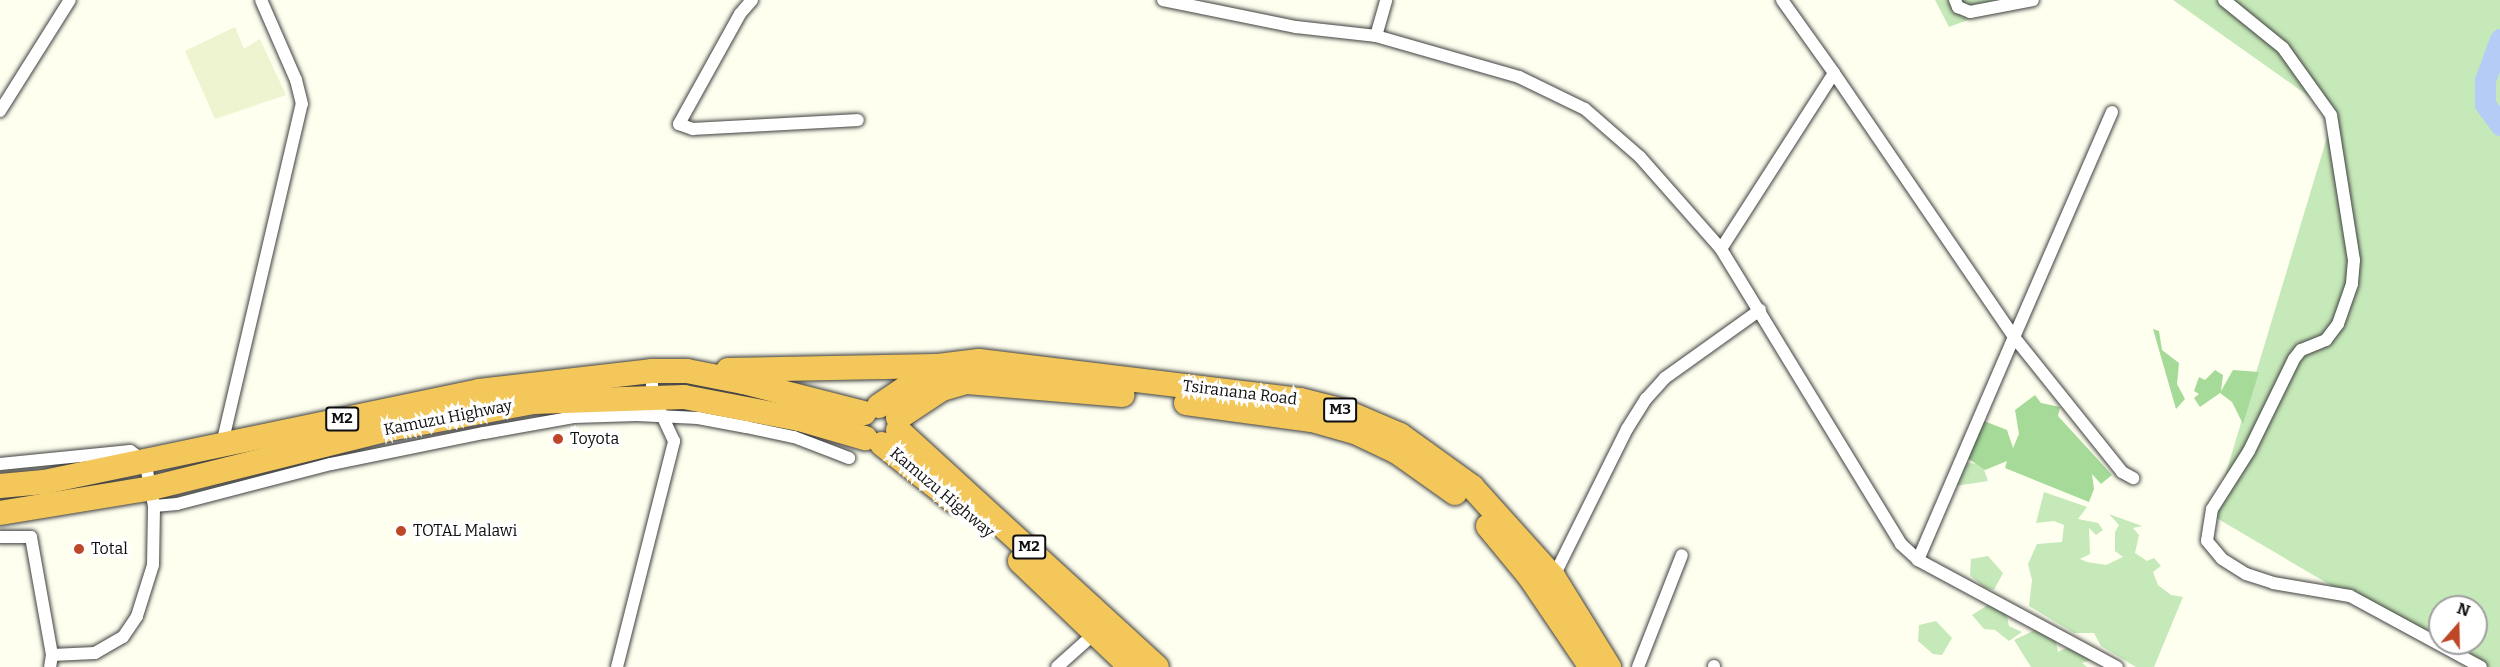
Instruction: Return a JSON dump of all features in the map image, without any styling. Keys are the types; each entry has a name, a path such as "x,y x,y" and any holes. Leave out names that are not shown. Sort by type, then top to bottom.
{"highway":[{"name":"Tsiranana Road","path":"881,425 938,366 979,361 1300,400 1344,411 1400,435 1438,459 1503,519 1548,585 1609,667"},
{"path":"687,371 938,366"},
{"name":"Kamuzu Highway","path":"0,486 45,482 478,391 651,371 687,371 881,425 1157,667"},
{"name":"Tsiranana Road","path":"881,425 949,386 993,381 1312,420 1354,432 1397,452 1438,479 1548,585 1591,667"},
{"name":"Kamuzu Highway","path":"0,513 153,497 481,409 653,396 735,405 881,425 1131,667"}],"street":[{"path":"0,111 70,0"},
{"path":"222,444 302,104 296,80 261,0"},
{"path":"752,0 740,14 679,124 693,129 858,120"},
{"path":"1163,0 1296,27 1376,36 1519,77 1585,109 1641,157 1721,249 1760,310 1884,523 1918,560 2117,667"},
{"path":"1376,36 1386,0"},
{"path":"1782,0 2014,337 2122,472 2133,478"},
{"path":"1954,0 1970,12 2033,0"},
{"path":"2224,0 2283,48 2331,115 2354,260 2352,284 2338,324 2326,340 2301,350 2294,359 2249,451 2212,509 2208,541 2222,558 2246,574 2273,583 2350,596 2481,667"},
{"path":"1721,249 1834,73"},
{"path":"1918,560 2112,112"},
{"path":"1548,585 1627,429 1646,399 1665,378 1760,310"},
{"path":"617,667 674,441 653,396 651,371"},
{"path":"153,497 177,504 331,464 574,417 637,415 662,419 698,418 794,437 849,458"},
{"path":"0,464 124,450 145,461 153,497 153,565 137,616 123,637 95,653 51,661 31,537 0,537"},
{"path":"1638,667 1682,555"},
{"path":"1057,667 1095,633"}],"green space":[{"path":"1935,0 2022,0 1949,27"},
{"path":"2173,0 2500,0 2500,667 2470,667 2450,655 2488,655 2488,595 2428,595 2428,642 2213,516 2334,114"},
{"path":"235,27 244,49 260,39 286,95 215,119 185,51"},
{"path":"2153,329 2159,331 2162,350 2179,363 2177,384 2185,399 2176,409"},
{"path":"2215,370 2223,375 2221,391 2233,370 2259,372 2243,424 2232,402 2220,393 2200,407 2194,398 2199,394 2194,391 2199,377 2205,380"},
{"path":"2035,395 2041,403 2060,407 2058,416 2112,475 2101,484 2092,474 2094,489 2089,502 2005,468 2007,461 1985,470 1966,457 1977,423 1984,421 2007,430 2013,448 2019,434 2015,410"},
{"path":"1955,462 1982,464 1988,481 1955,486 1948,478"},
{"path":"2044,492 2087,507 2078,519 2098,523 2103,530 2096,535 2089,528 2090,554 2080,559 2087,562 2106,565 2123,557 2115,551 2115,532 2119,525 2109,514 2142,526 2133,528 2139,535 2135,553 2147,561 2154,558 2161,566 2153,572 2158,585 2171,595 2183,597 2154,667 2136,667 2101,646 2094,633 2074,633 2029,606 2032,580 2028,564 2037,544 2062,542 2064,525 2054,521 2036,523"},
{"path":"1988,556 2003,573 1994,590 1985,588 1970,575 1971,559"},
{"path":"2004,603 2009,626 2022,632 2009,641 1995,630 1984,629 1972,615 1988,605"},
{"path":"1936,621 1952,638 1942,655 1933,654 1918,641 1919,625"},
{"path":"2037,629 2055,637 2058,652 2079,642 2097,658 2082,663 2087,667 2031,667 2014,640"}],"waterway":[{"path":"2500,39 2485,80 2485,104 2500,125"}],"place":[{"name":"Toyota","path":"558,439"},
{"name":"TOTAL Malawi","path":"401,531"},
{"name":"Total","path":"79,549"}]}
